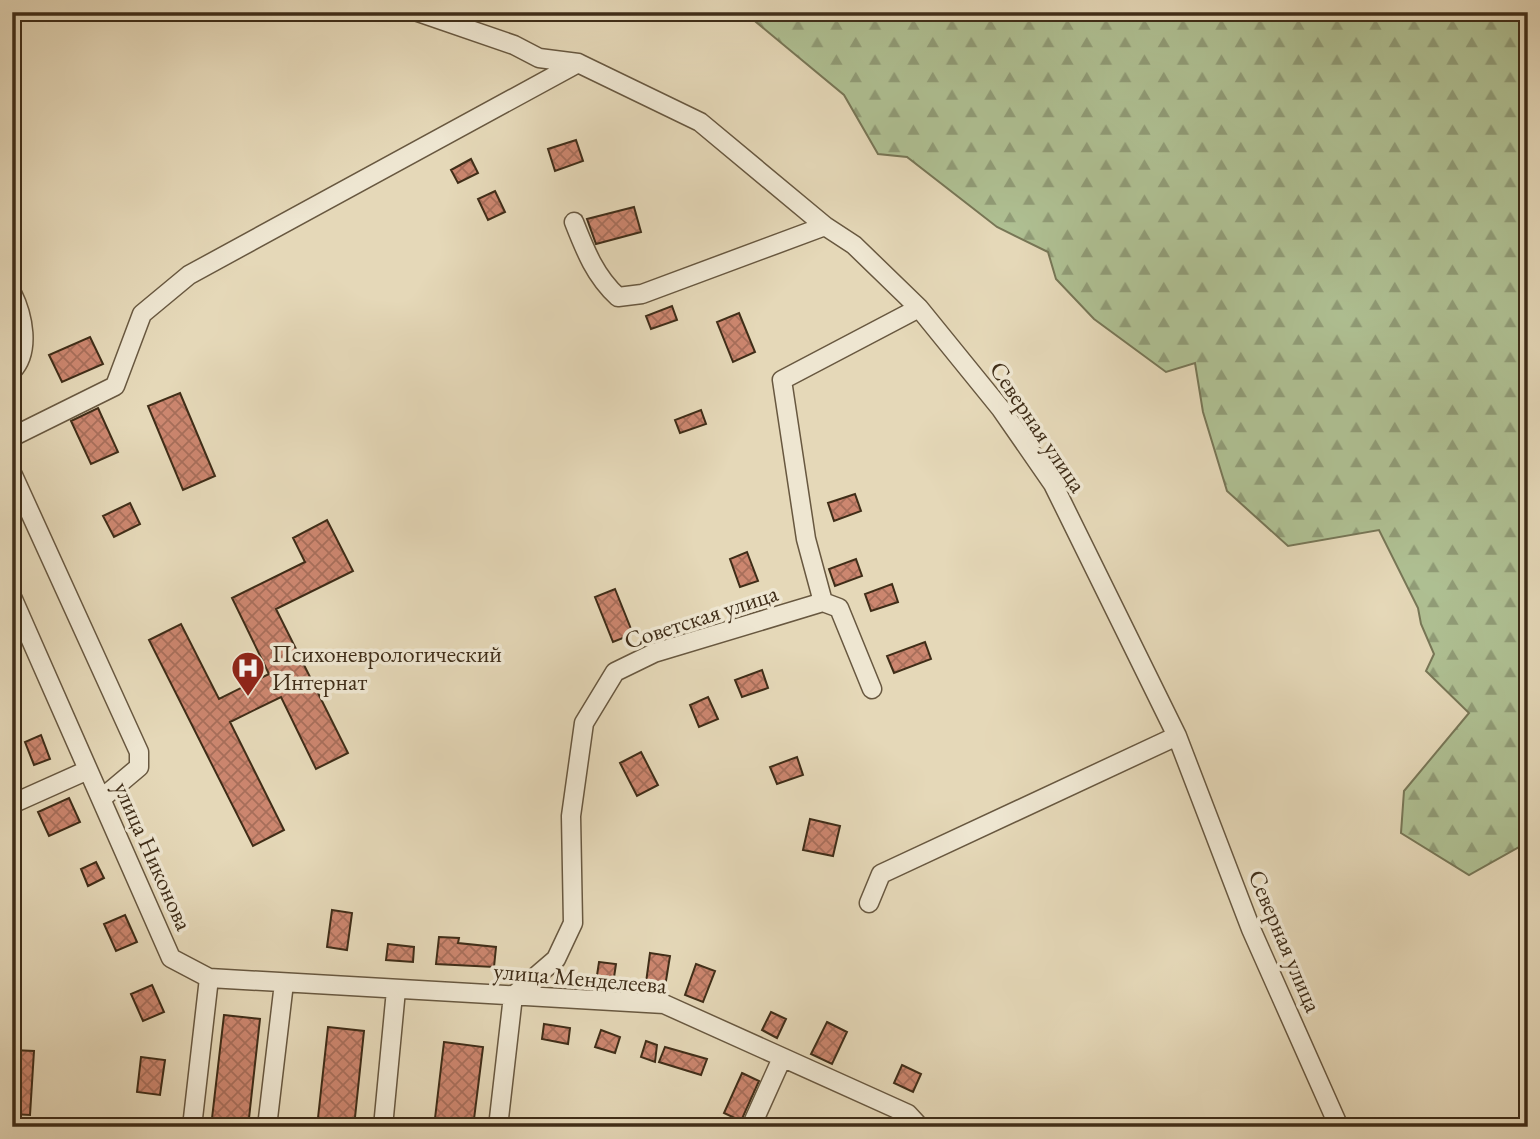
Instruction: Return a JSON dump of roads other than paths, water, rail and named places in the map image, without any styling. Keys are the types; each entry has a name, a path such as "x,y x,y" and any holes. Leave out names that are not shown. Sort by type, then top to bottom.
{"street":[{"name":"Северная улица","path":"418,12 514,45 539,58 578,63 700,122 825,226 854,245 919,308 1001,409 1053,484 1177,736 1251,929 1339,1127"},
{"path":"12,437 116,386 142,314 189,275 578,63"},
{"path":"574,222 602,282 618,297 642,293 825,226"},
{"path":"12,293 20,309 24,336 19,364 12,371"},
{"path":"872,689 839,608 823,602 806,538 782,380 919,308"},
{"path":"12,473 139,752 139,767 101,799"},
{"name":"улица Никонова","path":"12,597 171,958 209,978"},
{"name":"Советская улица","path":"513,996 556,959 573,923 571,816 584,723 615,672 654,653 823,602"},
{"path":"869,903 881,874 1177,736"},
{"path":"12,804 89,770"},
{"path":"192,1127 209,978"},
{"name":"улица Менделеева","path":"209,978 664,1004 908,1114 920,1127"},
{"path":"268,1127 284,983"},
{"path":"383,1127 396,990"},
{"path":"498,1127 513,996"},
{"path":"751,1127 782,1058"}],"place":[{"name":"Психоневрологический Интернат","path":"248,698"}]}
